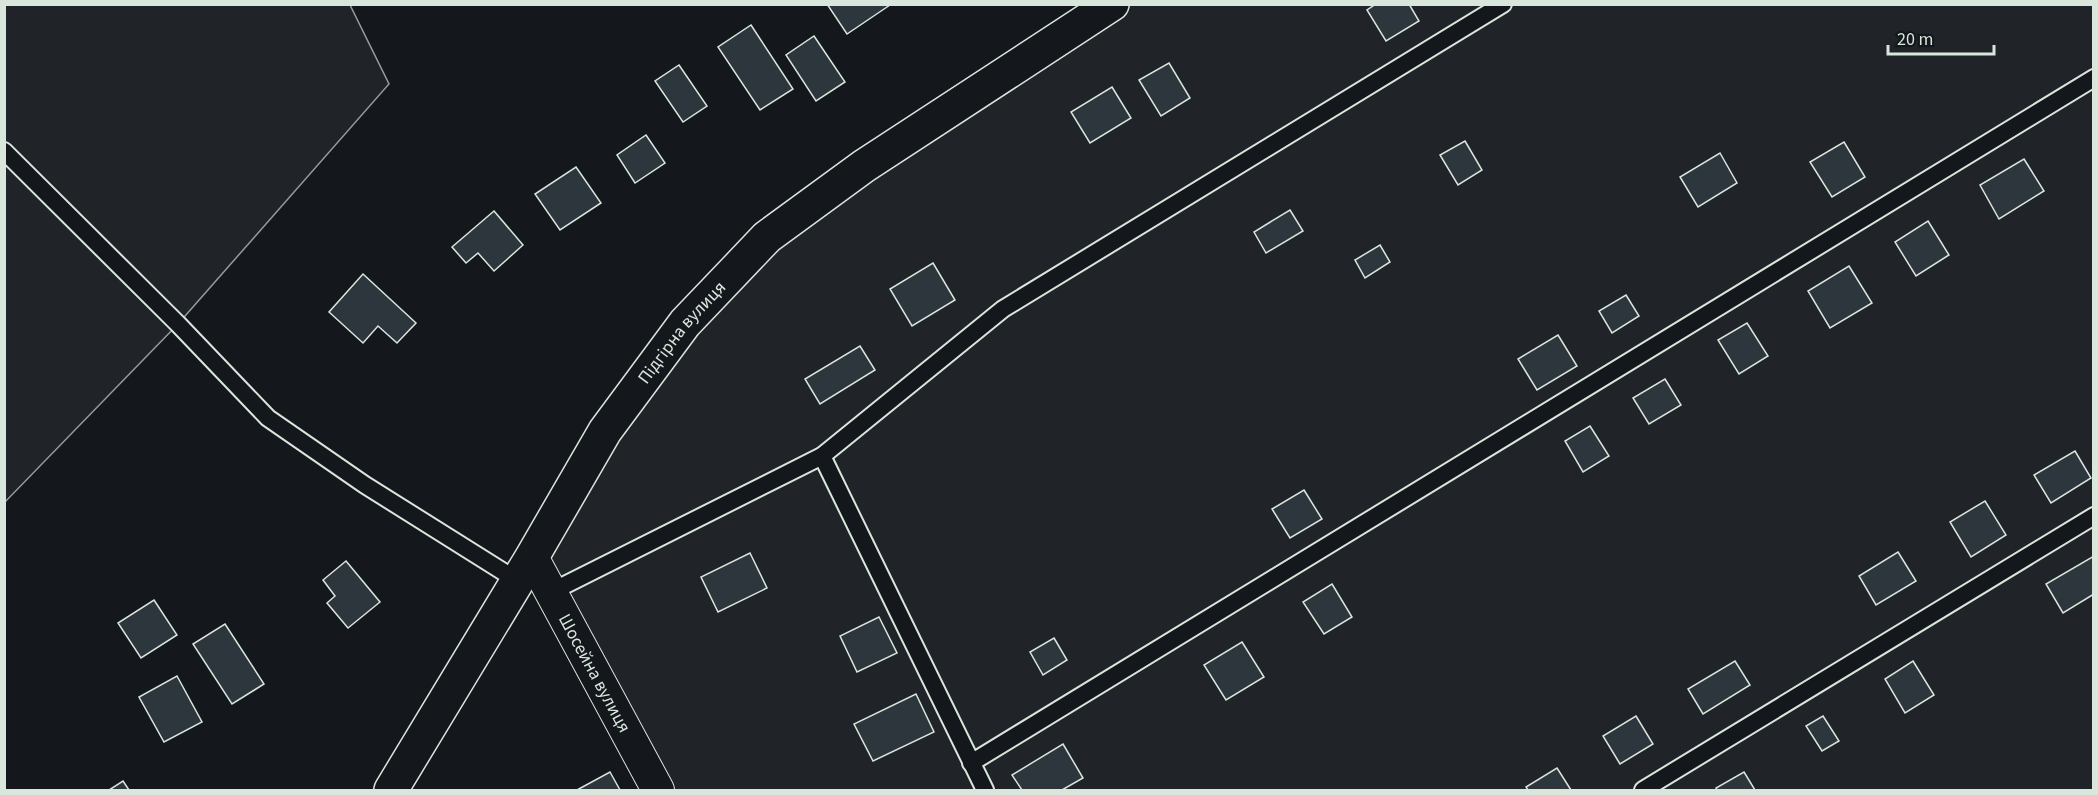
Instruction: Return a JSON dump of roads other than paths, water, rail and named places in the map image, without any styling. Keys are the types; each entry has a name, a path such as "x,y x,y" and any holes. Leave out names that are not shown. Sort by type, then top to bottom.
{"street":[{"name":"Підгірна вулиця","path":"391,790 525,569 605,431 685,323 767,237 864,166 1112,4"},
{"name":"Шосейна вулиця","path":"525,569 551,592 658,790"}],"lane":[{"path":"551,592 822,456 1003,309 1503,4"},
{"path":"971,763 2094,78"},
{"path":"4,151 178,324 268,418 365,484 525,569"},
{"path":"822,456 985,790"},
{"path":"1643,790 2094,516"}]}
